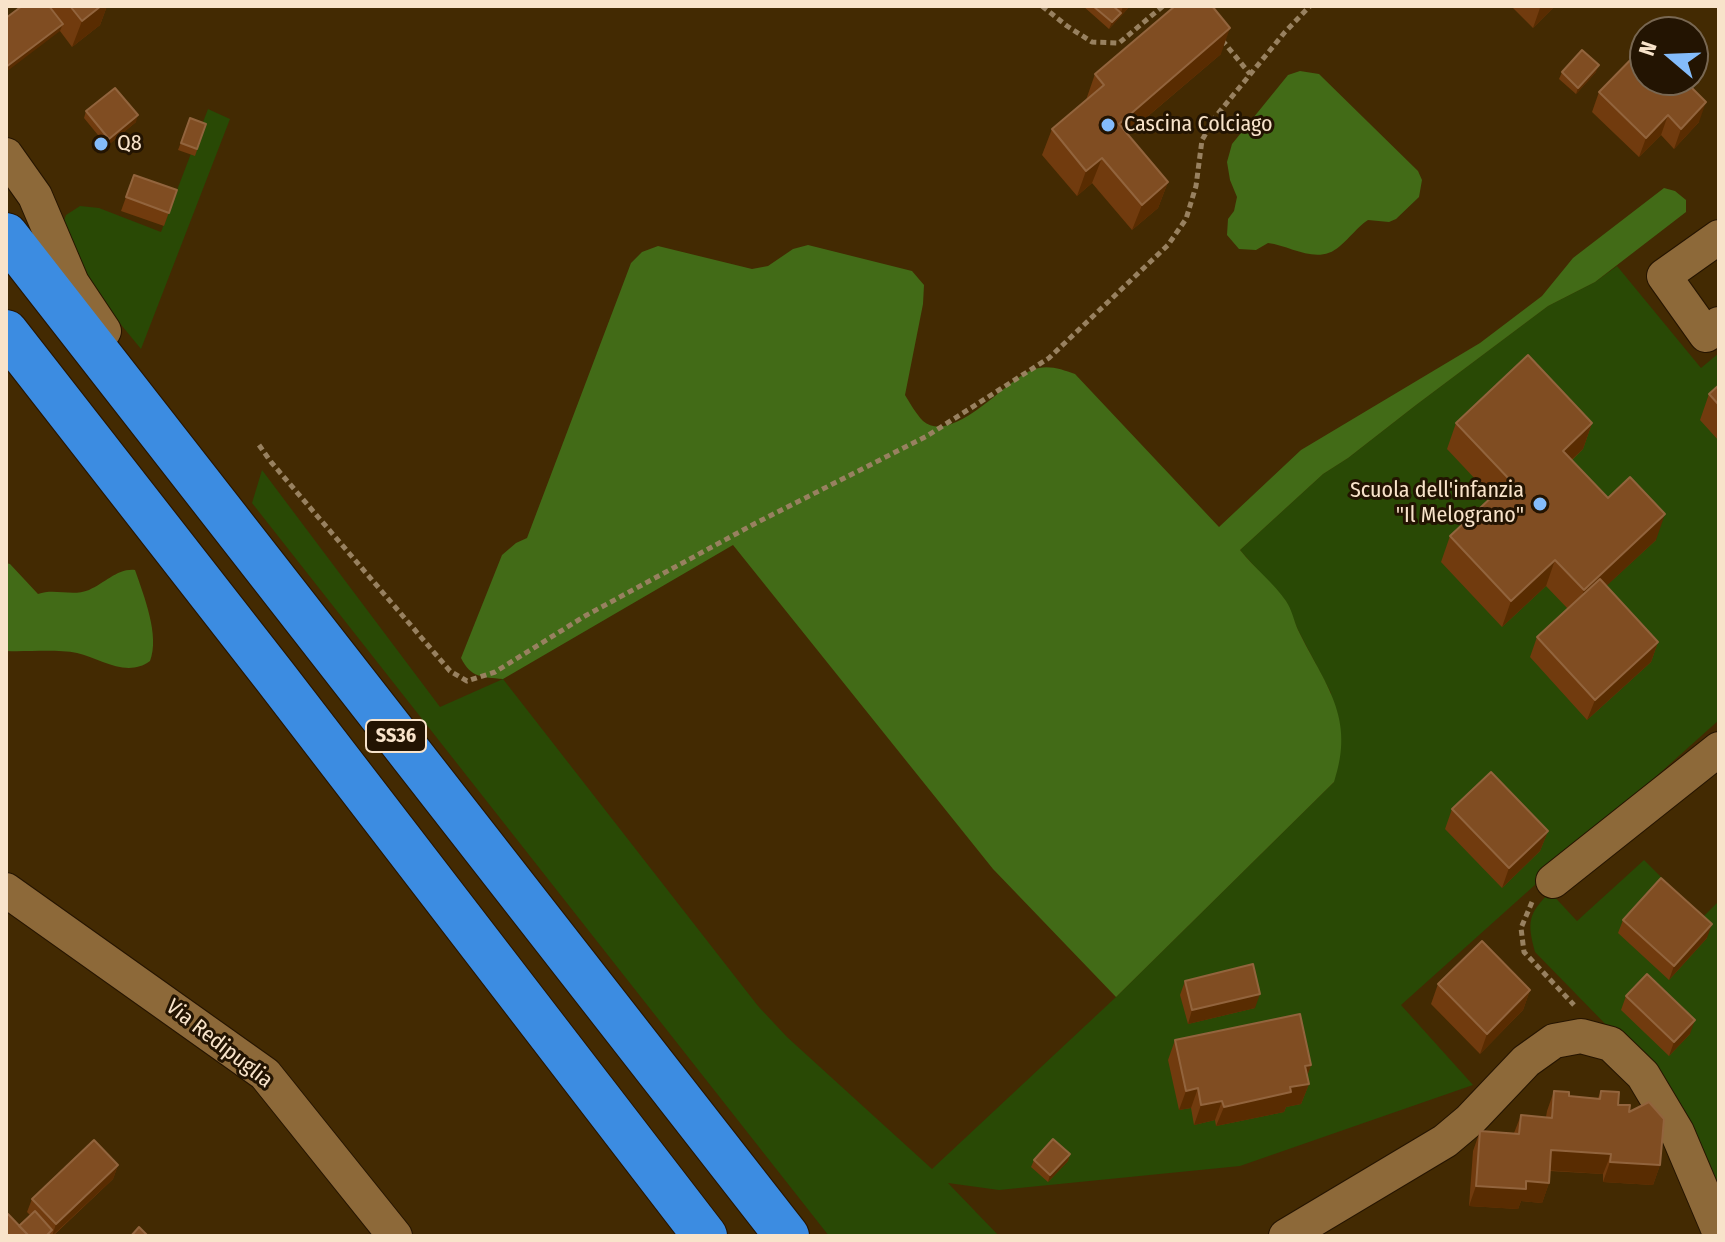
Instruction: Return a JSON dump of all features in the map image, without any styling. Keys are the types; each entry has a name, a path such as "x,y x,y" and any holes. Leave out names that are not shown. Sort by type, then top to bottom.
{"highway":[{"name":"SS36","path":"6,235 787,1236"},
{"name":"SS36","path":"6,332 705,1236"}],"street":[{"path":"6,155 35,196 72,283 111,343 155,426"},
{"path":"1719,237 1664,276 1706,335 1719,324"},
{"path":"1553,881 1715,760"},
{"name":"Via Redipuglia","path":"6,890 265,1074 395,1236"},
{"path":"1286,1236 1445,1141 1470,1120 1526,1061 1554,1041 1581,1036 1611,1044 1643,1075 1677,1132 1719,1231"}],"path":[{"path":"1042,6 1092,42 1119,43 1163,6"},
{"path":"259,445 450,671 467,681 495,672 585,616 756,523 927,436 1049,358 1168,245 1186,219 1196,186 1202,140 1216,116 1310,6"},
{"path":"1221,40 1250,74"},
{"path":"1553,881 1531,903 1521,928 1524,952 1578,1008 1581,1036"}],"green space":[{"path":"1300,71 1319,74 1418,171 1422,180 1419,197 1396,219 1389,222 1368,220 1332,252 1314,255 1268,243 1256,250 1239,249 1227,235 1228,219 1234,211 1237,197 1227,162 1232,144 1288,75"},
{"path":"208,109 230,119 141,349 76,270 62,226 66,215 80,206 99,208 161,232"},
{"path":"1664,188 1675,191 1686,200 1686,212 1595,282 1548,306 1323,474 1240,550 1286,601 1334,702 1341,739 1334,782 1116,997 993,869 733,545 503,679 473,673 461,658 502,555 527,538 631,263 642,252 658,246 752,269 768,266 793,249 808,245 912,271 924,285 923,304 905,395 923,421 935,426 949,425 979,409 1021,376 1038,368 1054,368 1075,374 1219,527 1301,450 1480,343 1542,296 1573,258"},
{"path":"1617,266 1701,368 1719,353 1719,720 1401,1005 1473,1085 1240,1166 999,1190 948,1183 999,1236 829,1236 252,503 262,470 440,707 503,679 758,1006 787,1037 932,1169 1116,997 1334,782 1331,693 1286,602 1240,550 1323,474 1548,306 1595,282"},
{"path":"6,563 38,594 83,592 117,574 135,570 152,628 150,661 141,666 123,668 77,653 6,651"},
{"path":"1644,860 1702,918 1719,901 1719,1199 1658,1078 1535,952 1532,942 1530,926 1533,913 1550,892 1577,921"}],"building":[{"path":"22,6 49,6 63,24 6,67 6,18"},
{"path":"70,6 101,6 82,21"},
{"path":"1093,6 1113,6 1121,13 1112,22"},
{"name":"Cascina Colciago","path":"1175,6 1212,6 1230,28 1119,124 1168,182 1142,205 1102,158 1086,171 1052,129 1104,85 1095,74"},
{"path":"1582,50 1599,65 1578,88 1562,72"},
{"path":"1629,61 1629,96 1700,96 1706,102 1681,129 1668,115 1646,138 1599,92"},
{"path":"115,88 138,115 109,139 86,111"},
{"path":"190,118 206,124 197,149 181,143"},
{"path":"134,175 177,190 169,213 126,197"},
{"name":"Scuola dell'infanzia \"Il Melograno\"","path":"1528,355 1592,423 1563,451 1608,498 1630,477 1665,514 1584,590 1555,560 1511,601 1450,536 1510,480 1456,423"},
{"path":"1719,385 1719,405 1709,394"},
{"path":"1600,579 1658,642 1595,700 1537,637"},
{"path":"1491,772 1548,831 1509,868 1452,809"},
{"path":"1661,878 1712,924 1674,966 1623,920"},
{"path":"1482,941 1530,990 1487,1034 1438,984"},
{"path":"1253,964 1260,994 1192,1010 1185,981"},
{"path":"1647,974 1695,1020 1674,1042 1626,996"},
{"path":"1300,1014 1311,1065 1305,1066 1309,1084 1290,1087 1291,1092 1224,1107 1222,1101 1201,1105 1198,1088 1186,1091 1175,1040"},
{"path":"1554,1091 1600,1099 1601,1091 1619,1092 1618,1105 1630,1105 1629,1112 1649,1102 1664,1119 1660,1165 1610,1162 1611,1154 1551,1150 1549,1183 1526,1181 1526,1189 1476,1186 1480,1131 1519,1134 1521,1115 1552,1118"},
{"path":"1053,1139 1070,1154 1050,1175 1034,1160"},
{"path":"94,1140 118,1165 56,1224 32,1199"},
{"path":"35,1211 52,1230 46,1236 29,1236 19,1226"},
{"path":"8,1214 29,1236 6,1236"},
{"path":"139,1227 148,1236 131,1236"}],"place":[{"name":"Cascina Colciago","path":"1108,125"},
{"name":"Q8","path":"101,144"},
{"name":"Scuola dell'infanzia \"Il Melograno\"","path":"1540,504"}]}
